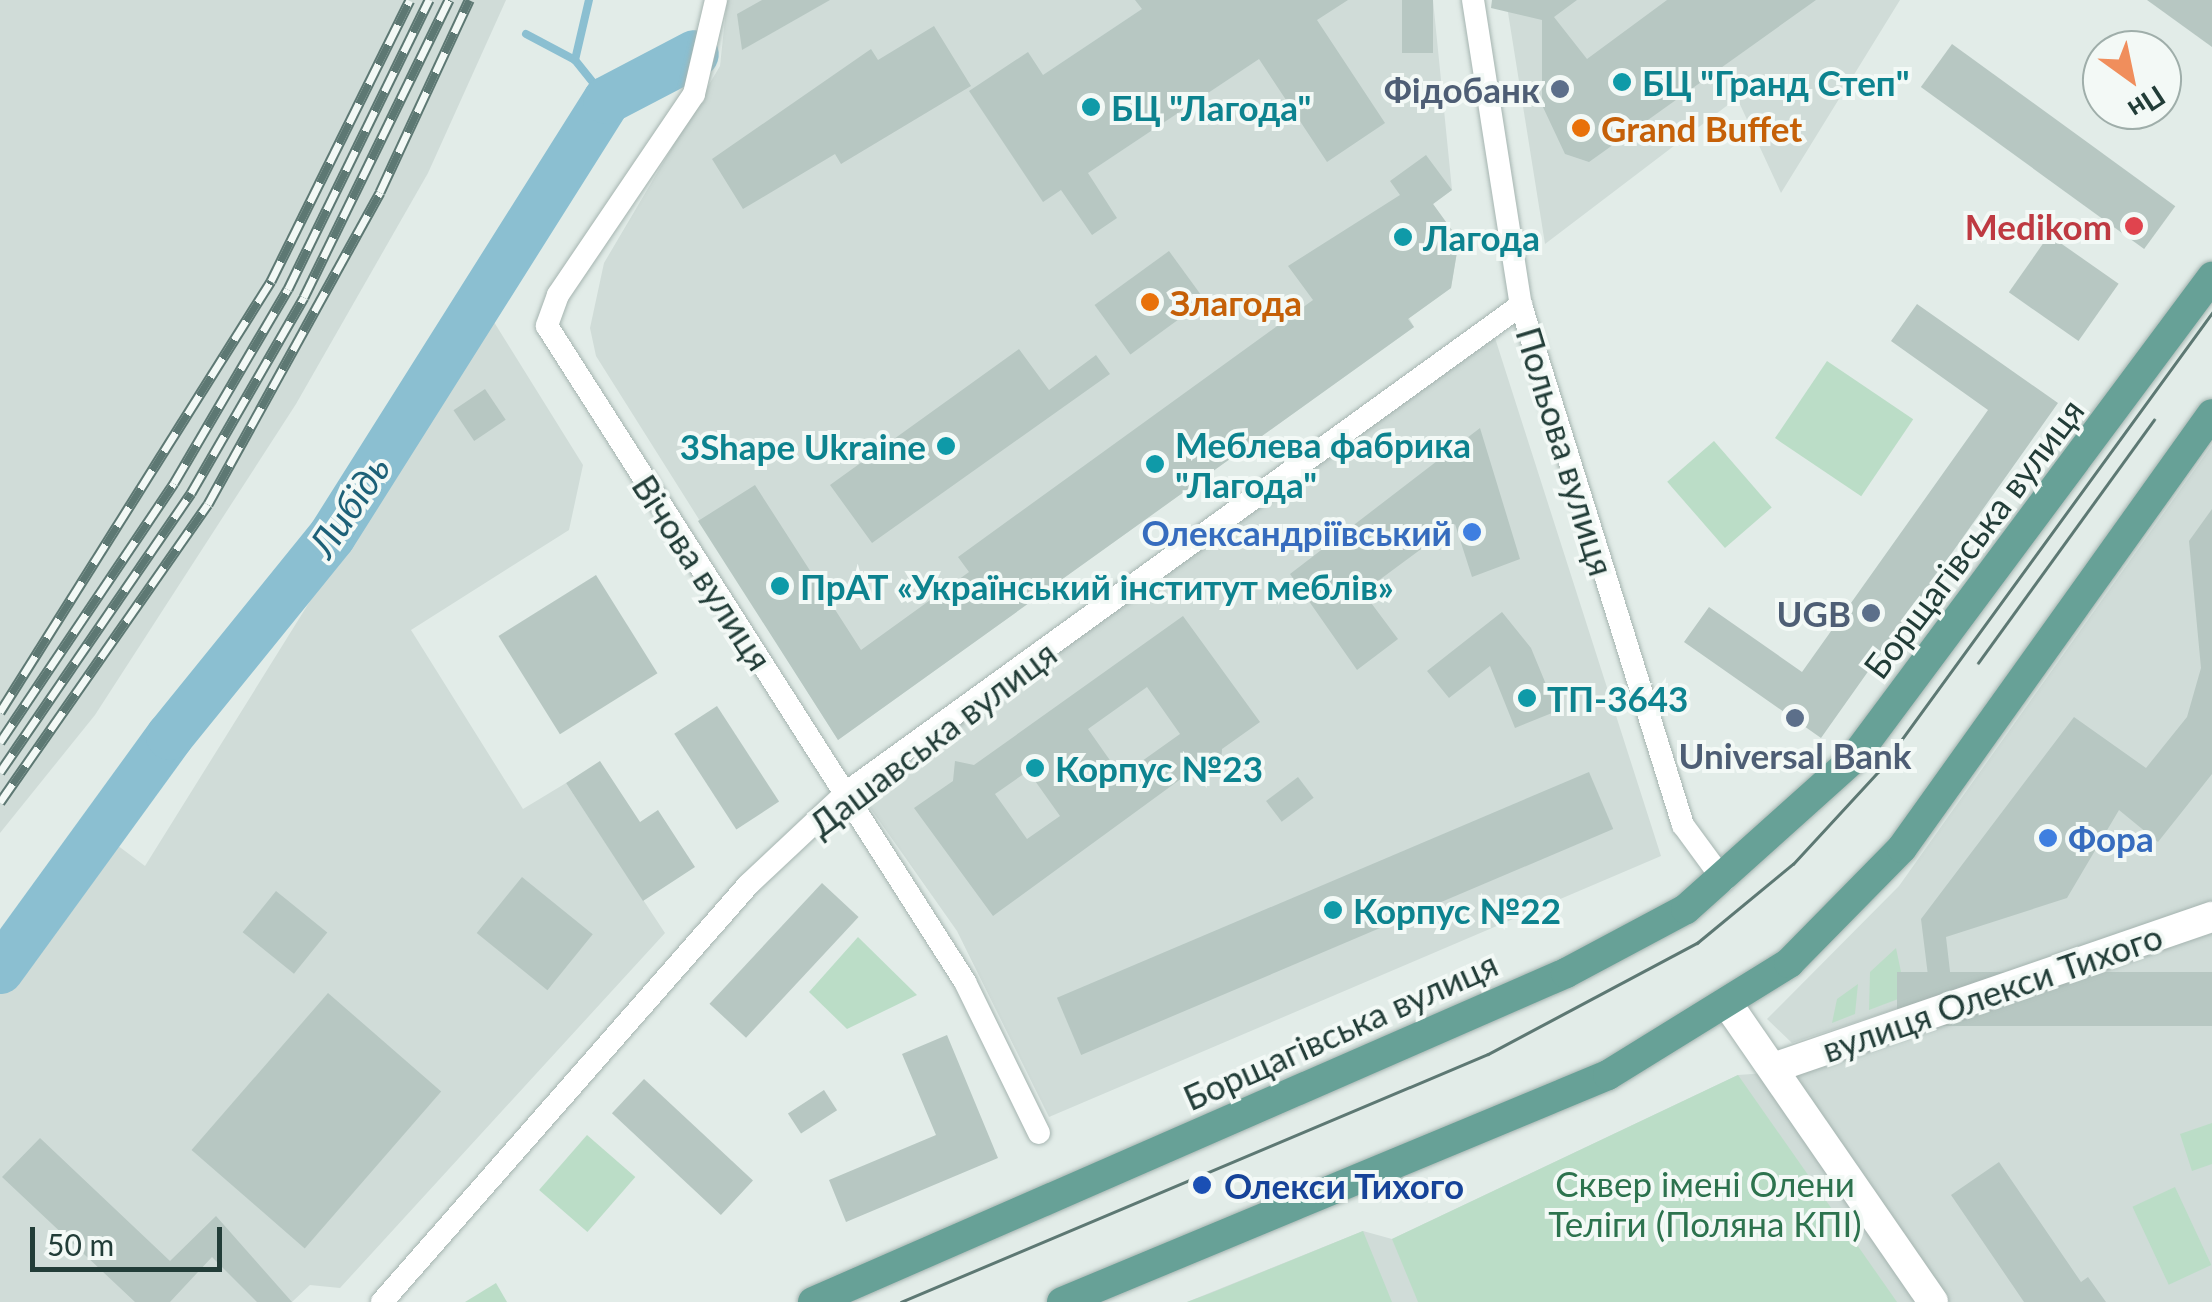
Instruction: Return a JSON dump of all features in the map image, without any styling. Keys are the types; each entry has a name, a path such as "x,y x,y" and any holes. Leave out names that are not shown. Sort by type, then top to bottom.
{"main road":[{"name":"Борщагівська вулиця","path":"812,1302 1566,973 1724,881 1854,758 2212,277"},
{"path":"1062,1302 1608,1075 1729,1006 1789,963 1902,848 2212,414"}],"street":[{"name":"Польова вулиця","path":"1473,0 1521,305 1683,826 1724,881"},
{"name":"Вічова вулиця","path":"716,5 694,94 558,295 546,326 965,982 1039,1134"},
{"name":"Дашавська вулиця","path":"382,1302 749,884 847,792 1521,305"},
{"name":"вулиця Олекси Тихого","path":"1773,1068 2212,917"},
{"path":"1729,1006 1933,1302"}],"shaded area":[{"path":"0,0 506,0 428,173 296,404 95,715 0,833"},
{"path":"727,0 1433,0 1452,190 1433,204 1459,240 1451,288 1409,318 1414,327 838,740 596,356 590,328 604,263 720,66"},
{"path":"1506,0 1900,0 1781,193 1737,98 1545,244"},
{"path":"489,314 583,465 569,530 411,630 523,809 566,783 665,933 340,1288 310,1285 292,1302 0,1302 0,972 105,836 145,866"},
{"path":"1495,338 1661,856 1049,1117 957,931 859,792"},
{"path":"2212,445 2212,1302 1187,1302 1363,1231 1392,1239 1738,1075 1795,1071 2145,927 1792,1043 1767,1019 1899,886"}],"green space":[{"path":"1827,361 1913,419 1861,496 1775,438"},
{"path":"1714,441 1772,507 1725,548 1667,482"},
{"path":"858,937 917,995 847,1029 809,992"},
{"path":"1896,948 1906,996 1869,1010 1870,972"},
{"path":"1858,984 1855,1014 1832,1023 1837,999"},
{"name":"Сквер імені Олени Теліги (Поляна КПІ)","path":"1738,1075 1897,1302 1418,1302 1392,1239"},
{"path":"2212,1123 2212,1164 2192,1171 2180,1134"},
{"path":"587,1135 635,1177 587,1232 539,1190"},
{"path":"2175,1187 2211,1265 2169,1285 2132,1207"},
{"path":"1363,1231 1392,1302 1187,1302 1211,1293"},
{"path":"496,1283 507,1302 465,1302"}],"building":[{"path":"762,0 830,0 742,50 737,14"},
{"name":"БЦ \"Лагода\"","path":"1135,0 1348,0 1317,20 1385,123 1327,162 1259,59 1088,173 1117,218 1092,235 1061,190 1043,202 969,91 1028,52 1043,75 1142,9"},
{"path":"1402,0 1433,0 1433,53 1402,53"},
{"name":"БЦ \"Гранд Степ\"","path":"1492,0 1577,0 1554,17 1587,59 1667,0 1816,0 1589,162 1565,154 1542,105 1542,20 1491,8"},
{"path":"2147,0 2212,0 2212,47"},
{"path":"934,26 971,86 841,164 835,154 743,209 712,159 871,49 878,60"},
{"path":"1952,44 2175,206 2144,249 1921,87"},
{"name":"Меблева фабрика \"Лагода\"","path":"1426,155 1452,190 1433,204 1459,240 1451,288 1408,319 1414,327 838,740 698,521 755,485 861,650 969,572 958,557 1313,300 1288,266 1400,195 1390,181"},
{"path":"2049,235 2119,284 2078,341 2009,292"},
{"name":"Злагода","path":"1169,251 1205,300 1130,354 1095,305"},
{"path":"1917,304 2058,403 1821,738 1684,642 1709,607 1802,672 1988,410 1891,341"},
{"name":"3Shape Ukraine","path":"1019,349 1049,390 1096,355 1110,374 872,543 830,485"},
{"path":"485,389 506,420 474,441 453,410"},
{"path":"1480,428 1520,559 1472,577 1455,524 1363,592 1398,639 1357,670 1290,574"},
{"path":"2212,509 2212,774 2158,842 2119,810 2067,898 1946,937 1951,980 1929,984 1921,919 2074,717 2146,768 2187,717 2201,668 2189,541"},
{"path":"596,575 657,673 560,734 498,636"},
{"path":"1502,612 1531,648 1557,711 1515,728 1490,666 1449,698 1427,671"},
{"name":"Корпус №23","path":"1183,616 1260,722 1222,749 1221,765 1204,762 993,916 914,808 953,781 955,761 974,765","holes":["1147,687 1180,734 1121,776 1088,729","1028,771 1060,816 1027,839 995,794"]},
{"path":"717,706 779,802 736,829 674,734"},
{"path":"600,761 640,822 658,810 695,867 643,901 566,783"},
{"name":"Корпус №22","path":"1589,772 1613,829 1081,1055 1057,998"},
{"path":"1298,777 1314,798 1282,822 1266,801"},
{"path":"522,877 593,934 547,990 477,933"},
{"path":"822,883 859,917 746,1038 709,1004"},
{"path":"276,891 327,933 294,974 243,932"},
{"path":"1897,972 2212,972 2212,1026 1897,1026"},
{"path":"328,993 441,1091 305,1248 192,1150"},
{"path":"947,1035 998,1158 846,1222 829,1180 936,1135 902,1054"},
{"path":"644,1079 753,1181 721,1215 612,1113"},
{"path":"824,1090 837,1110 801,1134 788,1113"},
{"path":"40,1138 170,1261 216,1216 292,1302 257,1302 212,1257 170,1302 135,1302 2,1177"},
{"path":"1999,1162 2081,1282 2088,1277 2106,1302 2024,1302 1951,1195"}],"waterway":[{"path":"575,60 589,0"},
{"path":"526,34 575,60 607,100"},
{"name":"Либідь","path":"0,970 170,736 332,536 607,100 695,54"}],"tram line":[{"path":"901,1302 1488,1054 1697,943 1793,864 1878,772 2212,313"},
{"path":"1978,663 2154,420"}],"railway":[{"path":"0,712 271,281 410,0"},
{"path":"0,742 174,483 288,289 429,0"},
{"path":"0,772 191,493 304,297 449,0"},
{"path":"0,802 208,504 380,192 469,0"}],"place":[{"name":"БЦ \"Гранд Степ\"","path":"1622,82"},
{"name":"Фідобанк","path":"1560,89"},
{"name":"БЦ \"Лагода\"","path":"1091,107"},
{"name":"Grand Buffet","path":"1581,128"},
{"name":"Medikom","path":"2134,226"},
{"name":"Лагода","path":"1403,237"},
{"name":"Злагода","path":"1150,302"},
{"name":"3Shape Ukraine","path":"946,446"},
{"name":"Меблева фабрика \"Лагода\"","path":"1155,464"},
{"name":"Олександріївський","path":"1472,532"},
{"name":"ПрАТ «Український інститут меблів»","path":"780,586"},
{"name":"UGB","path":"1871,613"},
{"name":"ТП-3643","path":"1527,698"},
{"name":"Universal Bank","path":"1795,718"},
{"name":"Корпус №23","path":"1035,768"},
{"name":"Фора","path":"2048,838"},
{"name":"Корпус №22","path":"1333,910"},
{"name":"Олекси Тихого","path":"1202,1185"}]}
